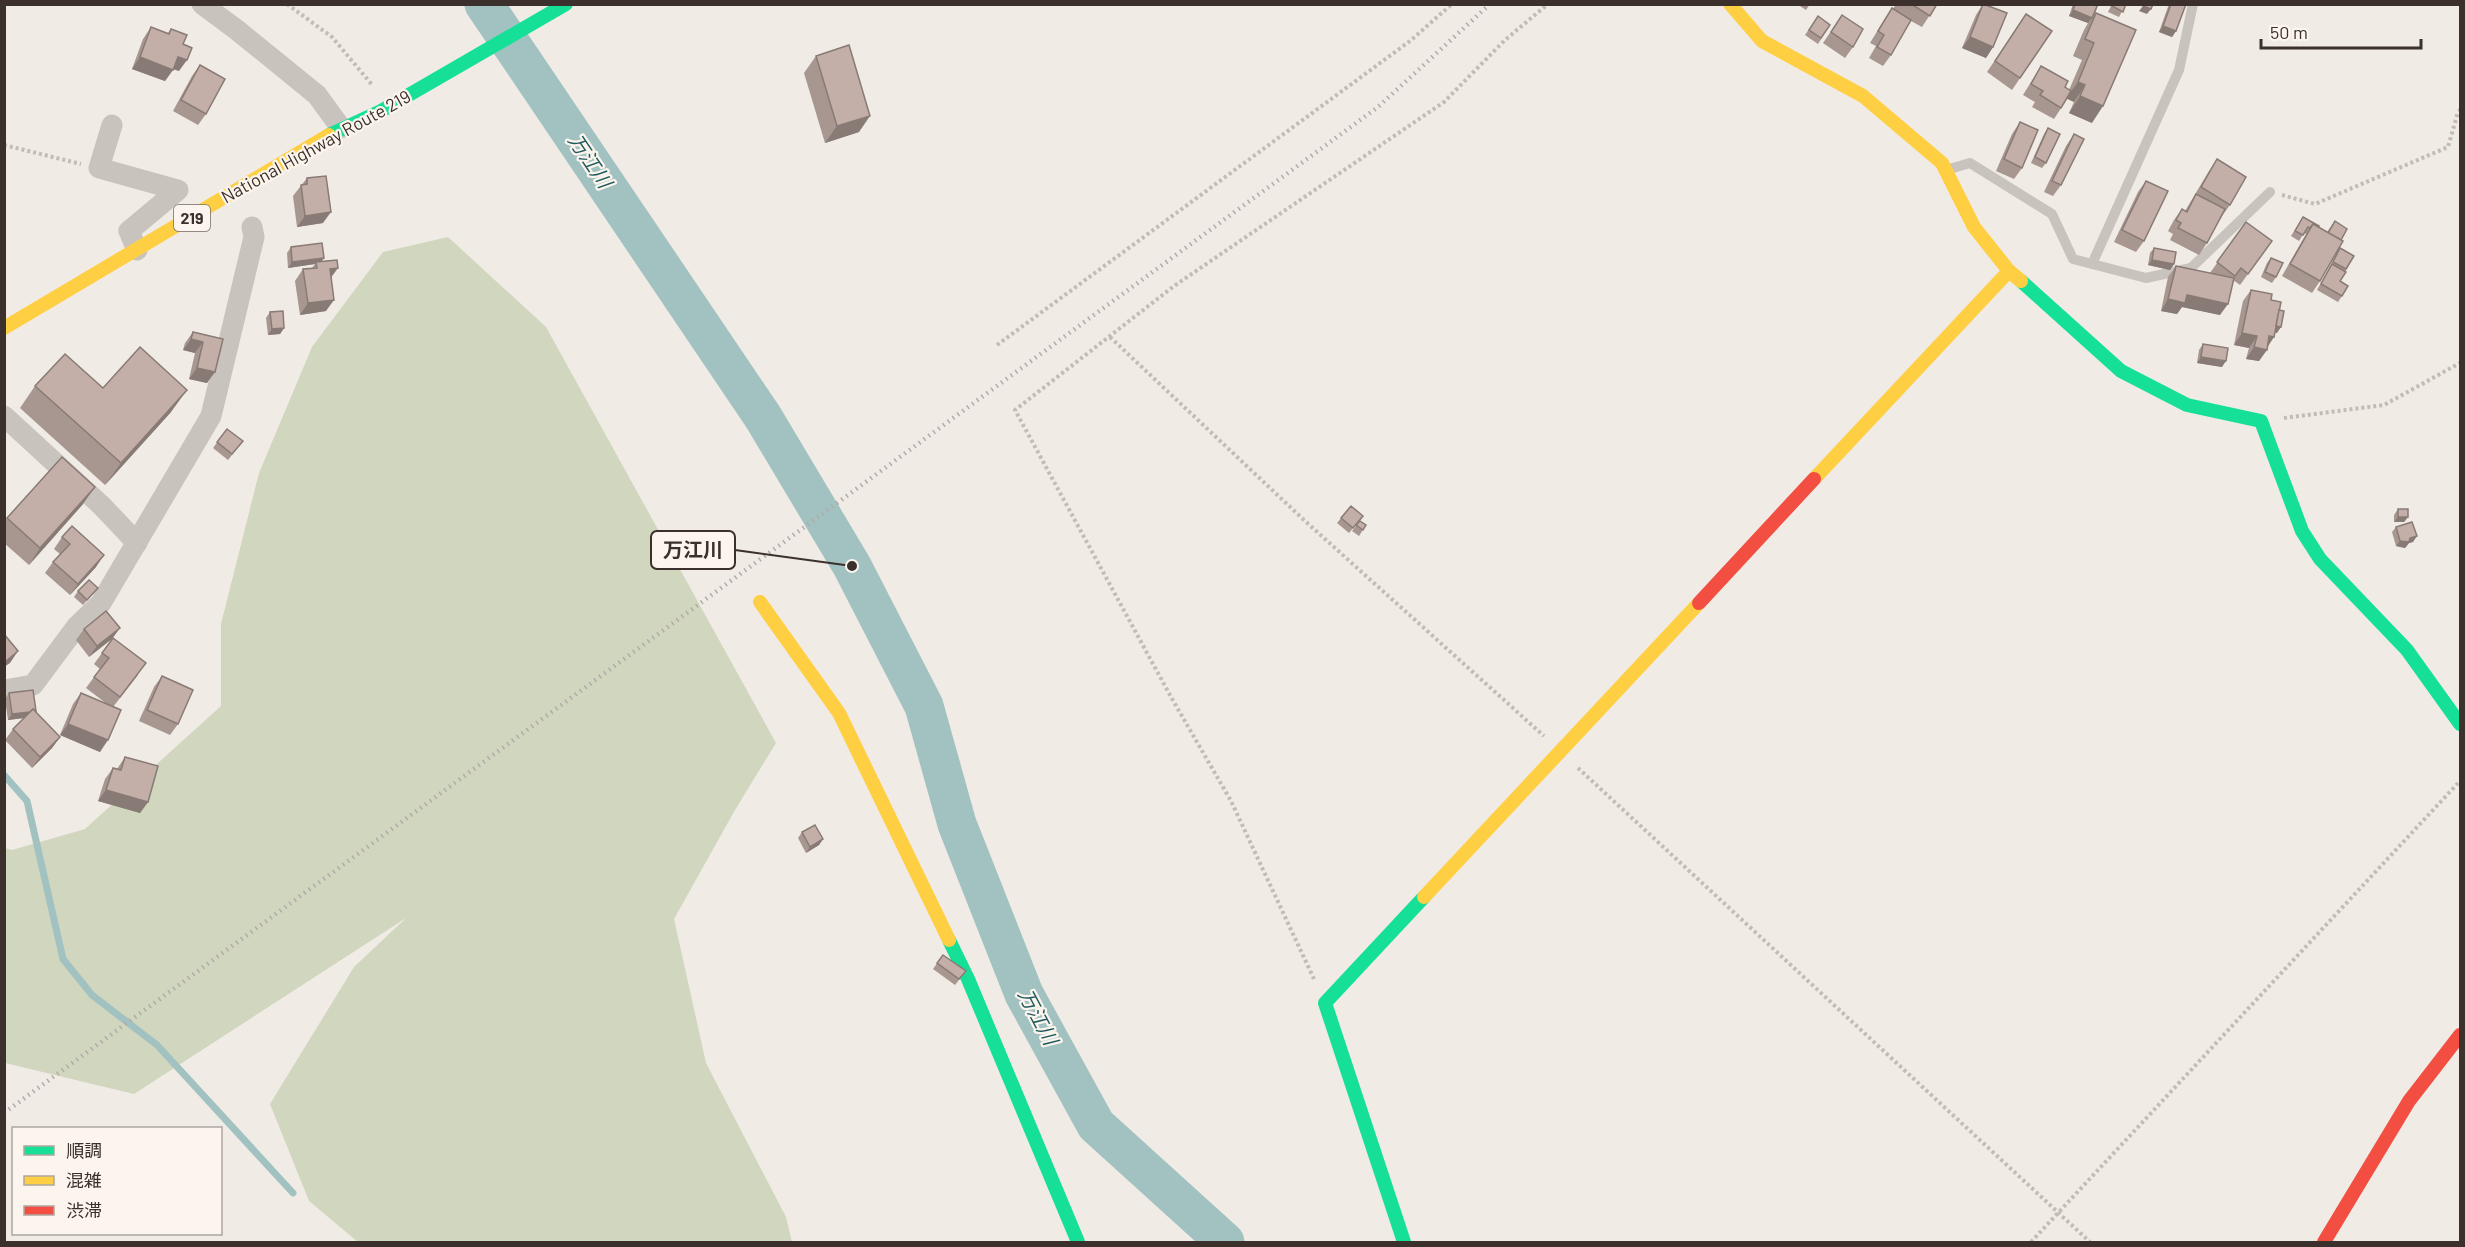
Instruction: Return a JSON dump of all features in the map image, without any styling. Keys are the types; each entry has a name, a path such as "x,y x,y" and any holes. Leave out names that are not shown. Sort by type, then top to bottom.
{"main road":[{"name":"National Highway Route 219","path":"4,328 341,128 381,111 566,4"},
{"path":"1730,4 1762,41 1863,96 1942,163 1974,227 2009,271 2121,371 2187,405 2261,421 2302,531 2320,559 2407,650 2460,724"},
{"path":"1404,1242 1325,1003 2009,271"},
{"path":"760,602 839,712 968,979 1078,1242"},
{"path":"2324,1242 2409,1101 2460,1035"}],"street":[{"path":"202,4 317,95 341,128"},
{"path":"112,125 99,168 178,190 129,231 137,250"},
{"path":"4,690 33,685 77,626 101,603 211,416 254,237 252,227"},
{"path":"4,416 102,506 136,543"}],"lane":[{"path":"2092,264 2179,70 2193,4"},
{"path":"1946,170 1970,163 2052,214 2073,260 2146,278 2191,268 2270,192"}],"path":[{"path":"287,4 332,37 363,72 376,91 381,111"},
{"path":"997,345 1400,48 1452,4"},
{"path":"1325,1003 1231,801 1171,697 1015,410 1174,286 1444,102 1505,40 1548,4"},
{"path":"2270,192 2315,204 2448,147 2460,110"},
{"path":"4,145 99,168"},
{"path":"1110,337 1305,521 1559,750 2090,1242"},
{"path":"2261,421 2384,405 2460,363"},
{"path":"2031,1242 2460,781"}],"green space":[{"path":"448,237 546,327 776,743 735,810 674,919 706,1063 786,1217 792,1242 358,1242 309,1201 270,1104 354,967 406,918 134,1094 5,1063 5,848 12,850 85,829 221,706 221,624 259,473 312,347 383,252"}],"building":[{"path":"1911,4 1937,4 1930,16"},
{"path":"1983,4 2007,13 1993,47 1970,37"},
{"path":"2075,4 2098,4 2092,18 2073,10"},
{"path":"2113,4 2126,4 2123,12 2112,6"},
{"path":"2143,4 2153,4 2151,9"},
{"path":"2171,4 2186,4 2176,31 2163,26"},
{"path":"1892,8 1911,20 1891,55 1877,47 1884,35 1878,31"},
{"path":"2096,13 2136,30 2103,106 2080,96 2085,85 2078,82 2094,43 2085,39"},
{"path":"2026,14 2052,31 2020,78 1995,61"},
{"path":"1842,15 1863,29 1853,47 1831,32"},
{"path":"1818,16 1830,25 1821,38 1809,30"},
{"path":"151,27 169,34 171,29 187,35 183,44 192,48 187,60 178,57 173,70 140,57"},
{"path":"849,45 870,116 837,126 816,56"},
{"path":"200,65 225,79 206,114 181,100"},
{"path":"2041,66 2068,81 2065,87 2071,91 2061,108 2040,95 2043,91 2031,84"},
{"path":"2020,122 2038,130 2022,168 2004,159"},
{"path":"2048,128 2060,134 2046,163 2035,157"},
{"path":"2074,134 2084,139 2061,185 2052,181"},
{"path":"2217,159 2246,177 2230,205 2201,187"},
{"path":"326,176 331,212 305,216 301,185 307,184 307,178"},
{"path":"2146,181 2168,191 2144,241 2122,230"},
{"path":"2196,194 2225,209 2207,243 2178,228 2181,223 2176,220 2182,209 2187,212"},
{"path":"2303,217 2319,226 2313,224 2303,235 2295,231"},
{"path":"2335,221 2347,229 2341,240 2328,233"},
{"path":"2246,222 2272,241 2248,274 2241,268 2235,276 2217,262"},
{"path":"2313,224 2343,241 2320,281 2290,264"},
{"path":"322,243 324,258 292,262 291,247"},
{"path":"2154,248 2176,252 2174,264 2152,260"},
{"path":"2340,248 2354,256 2346,269 2333,262"},
{"path":"2271,258 2283,263 2276,277 2265,272"},
{"path":"337,260 338,268 330,269 334,300 308,303 303,269 317,268 316,262"},
{"path":"2332,264 2346,272 2340,281 2348,286 2342,296 2321,284"},
{"path":"2176,266 2234,278 2228,304 2187,295 2185,303 2168,299"},
{"path":"2251,290 2272,294 2271,300 2281,302 2274,337 2269,336 2267,350 2254,347 2257,336 2242,333"},
{"path":"2279,310 2284,311 2281,327 2276,326"},
{"path":"283,311 284,328 272,329 270,312"},
{"path":"193,332 223,339 215,372 197,368 203,342 191,339"},
{"path":"2203,344 2228,348 2226,361 2201,357"},
{"path":"140,347 187,390 121,463 35,386 65,354 103,388"},
{"path":"227,429 243,441 232,454 217,442"},
{"path":"62,457 95,487 40,548 7,518"},
{"path":"1351,506 1363,516 1353,528 1341,518"},
{"path":"2398,509 2408,509 2408,517 2398,517"},
{"path":"1360,521 1366,525 1363,530 1356,525"},
{"path":"2412,522 2417,536 2410,538 2409,542 2400,541 2396,527"},
{"path":"72,526 104,555 78,584 53,562 70,544 62,537"},
{"path":"89,580 98,588 87,600 78,591"},
{"path":"106,611 120,628 97,646 84,629"},
{"path":"4,634 18,651 5,662 4,661"},
{"path":"113,638 146,663 120,697 94,677 109,658 102,653"},
{"path":"162,676 193,690 178,724 147,710"},
{"path":"33,690 36,711 33,709 30,712 12,714 9,693"},
{"path":"81,693 121,710 108,740 68,724"},
{"path":"33,709 60,737 40,757 13,729"},
{"path":"125,757 158,766 148,802 106,790 113,768 121,770"},
{"path":"815,825 823,839 810,847 802,832"},
{"path":"943,955 966,971 959,979 937,963"}],"waterway":[{"name":"万江川","path":"484,4 763,417 852,566 924,706 957,824 1024,994 1096,1125 1225,1242"},
{"path":"4,775 27,801 63,959 92,995 157,1045 293,1193"}],"railway":[{"path":"4,1113 1378,107 1490,4"}],"traffic: fast":[{"path":"329,135 381,111 566,4"},
{"path":"2021,281 2121,371 2187,405 2261,421 2302,531 2320,559 2407,650 2460,724"},
{"path":"1404,1242 1325,1003 1424,897"},
{"path":"949,940 968,979 1078,1242"}],"traffic: slow":[{"path":"1730,4 1762,41 1863,96 1942,163 1974,227 2009,271 2021,281"},
{"path":"4,328 329,135"},
{"path":"1814,479 2009,271"},
{"path":"760,602 839,713 949,940"},
{"path":"1424,897 1699,603"}],"traffic: jam":[{"path":"1699,603 1814,479"},
{"path":"2324,1242 2409,1101 2460,1035"}],"place":[{"name":"万江川","path":"852,566"}]}
